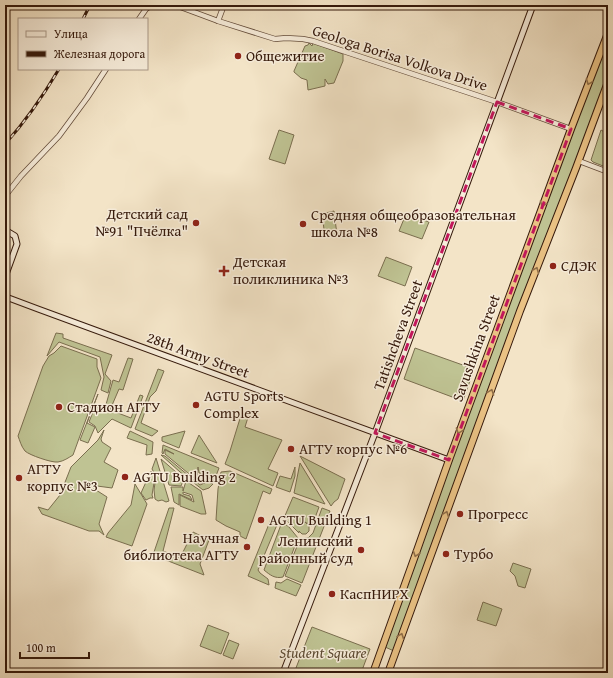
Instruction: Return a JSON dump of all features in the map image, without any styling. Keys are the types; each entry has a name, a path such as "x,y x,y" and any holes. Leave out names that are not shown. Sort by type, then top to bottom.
{"highway":[{"name":"Savushkina Street","path":"373,673 449,460 608,33"},
{"name":"Savushkina Street","path":"388,673 518,318 608,82"}],"main road":[{"name":"Tatishcheva Street","path":"283,673 375,433 533,5"},
{"path":"5,230 15,236 17,244 5,277"},
{"name":"28th Army Street","path":"6,294 449,460"}],"street":[{"path":"140,18 146,9 152,5"},
{"name":"Geologa Borisa Volkova Drive","path":"175,5 218,21 275,39 286,38 312,41 497,102 571,129"},
{"path":"218,21 224,5"},
{"path":"5,196 21,176 59,136 105,70"},
{"path":"579,161 608,172"}],"highlighted area":[{"path":"497,102 571,129 449,460 375,433"}],"green space":[{"path":"608,33 608,82 394,651 385,647 506,306"},
{"path":"309,43 312,46 313,43 343,54 343,61 334,83 328,84 325,79 325,86 308,90 307,80 301,78 294,72 305,46"},
{"path":"279,130 294,135 285,164 269,159"},
{"path":"601,130 608,134 608,168 591,160"},
{"path":"334,211 337,235 325,237 322,214"},
{"path":"406,214 429,222 422,239 399,231"},
{"path":"386,257 412,267 405,286 378,276"},
{"path":"56,333 63,334 63,338 112,355 105,374 111,381 108,393 101,390 104,377 100,357 59,342 47,356"},
{"name":"Стадион АГТУ","path":"61,346 97,359 97,367 101,378 73,455 62,461 55,462 27,453 22,447 18,436 43,366 49,356"},
{"path":"415,348 474,369 463,401 404,379"},
{"path":"128,358 133,359 123,390 119,389 110,410 131,418 140,395 143,396 131,428 112,419 98,433 95,426 89,422 95,407 105,408 113,380 119,382"},
{"path":"158,369 164,371 156,391 150,397 141,423 158,431 152,436 135,429"},
{"path":"98,394 87,423 95,427 88,443 80,440"},
{"path":"242,412 249,414 245,427 282,440 268,469 278,473 273,486 225,464"},
{"path":"104,430 101,439 102,442 111,448 104,462 118,470 112,488 97,486 96,490 107,497 99,524 104,535 99,531 89,531 42,514 38,507 48,510 60,495 71,467 98,440"},
{"path":"130,431 153,442 152,454 146,455 147,445 127,438"},
{"path":"185,431 179,448 162,441 162,437"},
{"path":"199,435 217,463 191,453"},
{"path":"163,445 219,468 214,481 206,474 199,473 198,467 197,479 203,483 200,483 165,454 165,450 174,454 165,449 163,454 162,453"},
{"path":"161,455 165,456 200,485 207,482 213,484 209,488 203,490"},
{"path":"300,456 345,479 338,499 331,506"},
{"path":"156,458 169,501 166,502 155,499 154,490 156,476 152,469"},
{"path":"161,459 184,479 181,486 169,485"},
{"path":"300,463 325,504 294,493"},
{"path":"295,467 295,476 290,492 276,487 280,476 291,479"},
{"path":"151,471 155,477 152,495 153,498 146,500 141,493"},
{"path":"230,471 272,489 270,494 263,491 246,539 240,536 240,532 216,520 218,489 221,472"},
{"path":"186,481 201,491 206,514 201,514 180,506 180,495 194,502 192,495 183,492 183,494 190,496 192,500 179,494 179,505 174,502 171,487 183,487 183,491"},
{"path":"135,484 147,504 132,546 106,537 131,505"},
{"path":"293,497 319,507 312,526 305,522 309,526 309,531 306,534 302,534 299,531 299,533 284,518"},
{"path":"169,508 174,508 163,551 180,558 193,532 209,540 200,564 204,575 153,555"},
{"path":"322,508 330,511 302,583 285,576 300,539 308,538 313,533"},
{"path":"271,519 279,520 258,570 268,579 269,585 248,576"},
{"path":"282,522 289,527 298,538 283,577 275,577 264,570"},
{"path":"513,563 531,569 525,588 518,586 515,576 510,571"},
{"path":"287,579 301,585 296,596 275,588 276,582 281,583"},
{"path":"483,602 502,609 496,626 477,620"},
{"path":"208,625 229,633 221,654 200,646"},
{"name":"Student Square","path":"312,627 370,649 361,673 294,673"},
{"path":"229,640 239,644 233,659 223,655"}],"railway":[{"path":"84,18 90,5"},
{"path":"5,144 34,108 58,70"}],"place":[{"name":"Общежитие","path":"238,56"},
{"name":"Детский сад №91 \"Пчёлка\"","path":"196,223"},
{"name":"Средняя общеобразовательная школа №8","path":"303,224"},
{"name":"СДЭК","path":"553,266"},
{"name":"Детская поликлиника №3","path":"224,271"},
{"name":"AGTU Sports Complex","path":"196,405"},
{"name":"Стадион АГТУ","path":"59,407"},
{"name":"АГТУ корпус №6","path":"291,449"},
{"name":"AGTU Building 2","path":"125,477"},
{"name":"АГТУ корпус №3","path":"19,478"},
{"name":"Прогресс","path":"460,514"},
{"name":"AGTU Building 1","path":"261,520"},
{"name":"Научная библиотека АГТУ","path":"247,547"},
{"name":"Ленинский районный суд","path":"361,550"},
{"name":"Турбо","path":"446,554"},
{"name":"КаспНИРХ","path":"332,594"}]}
